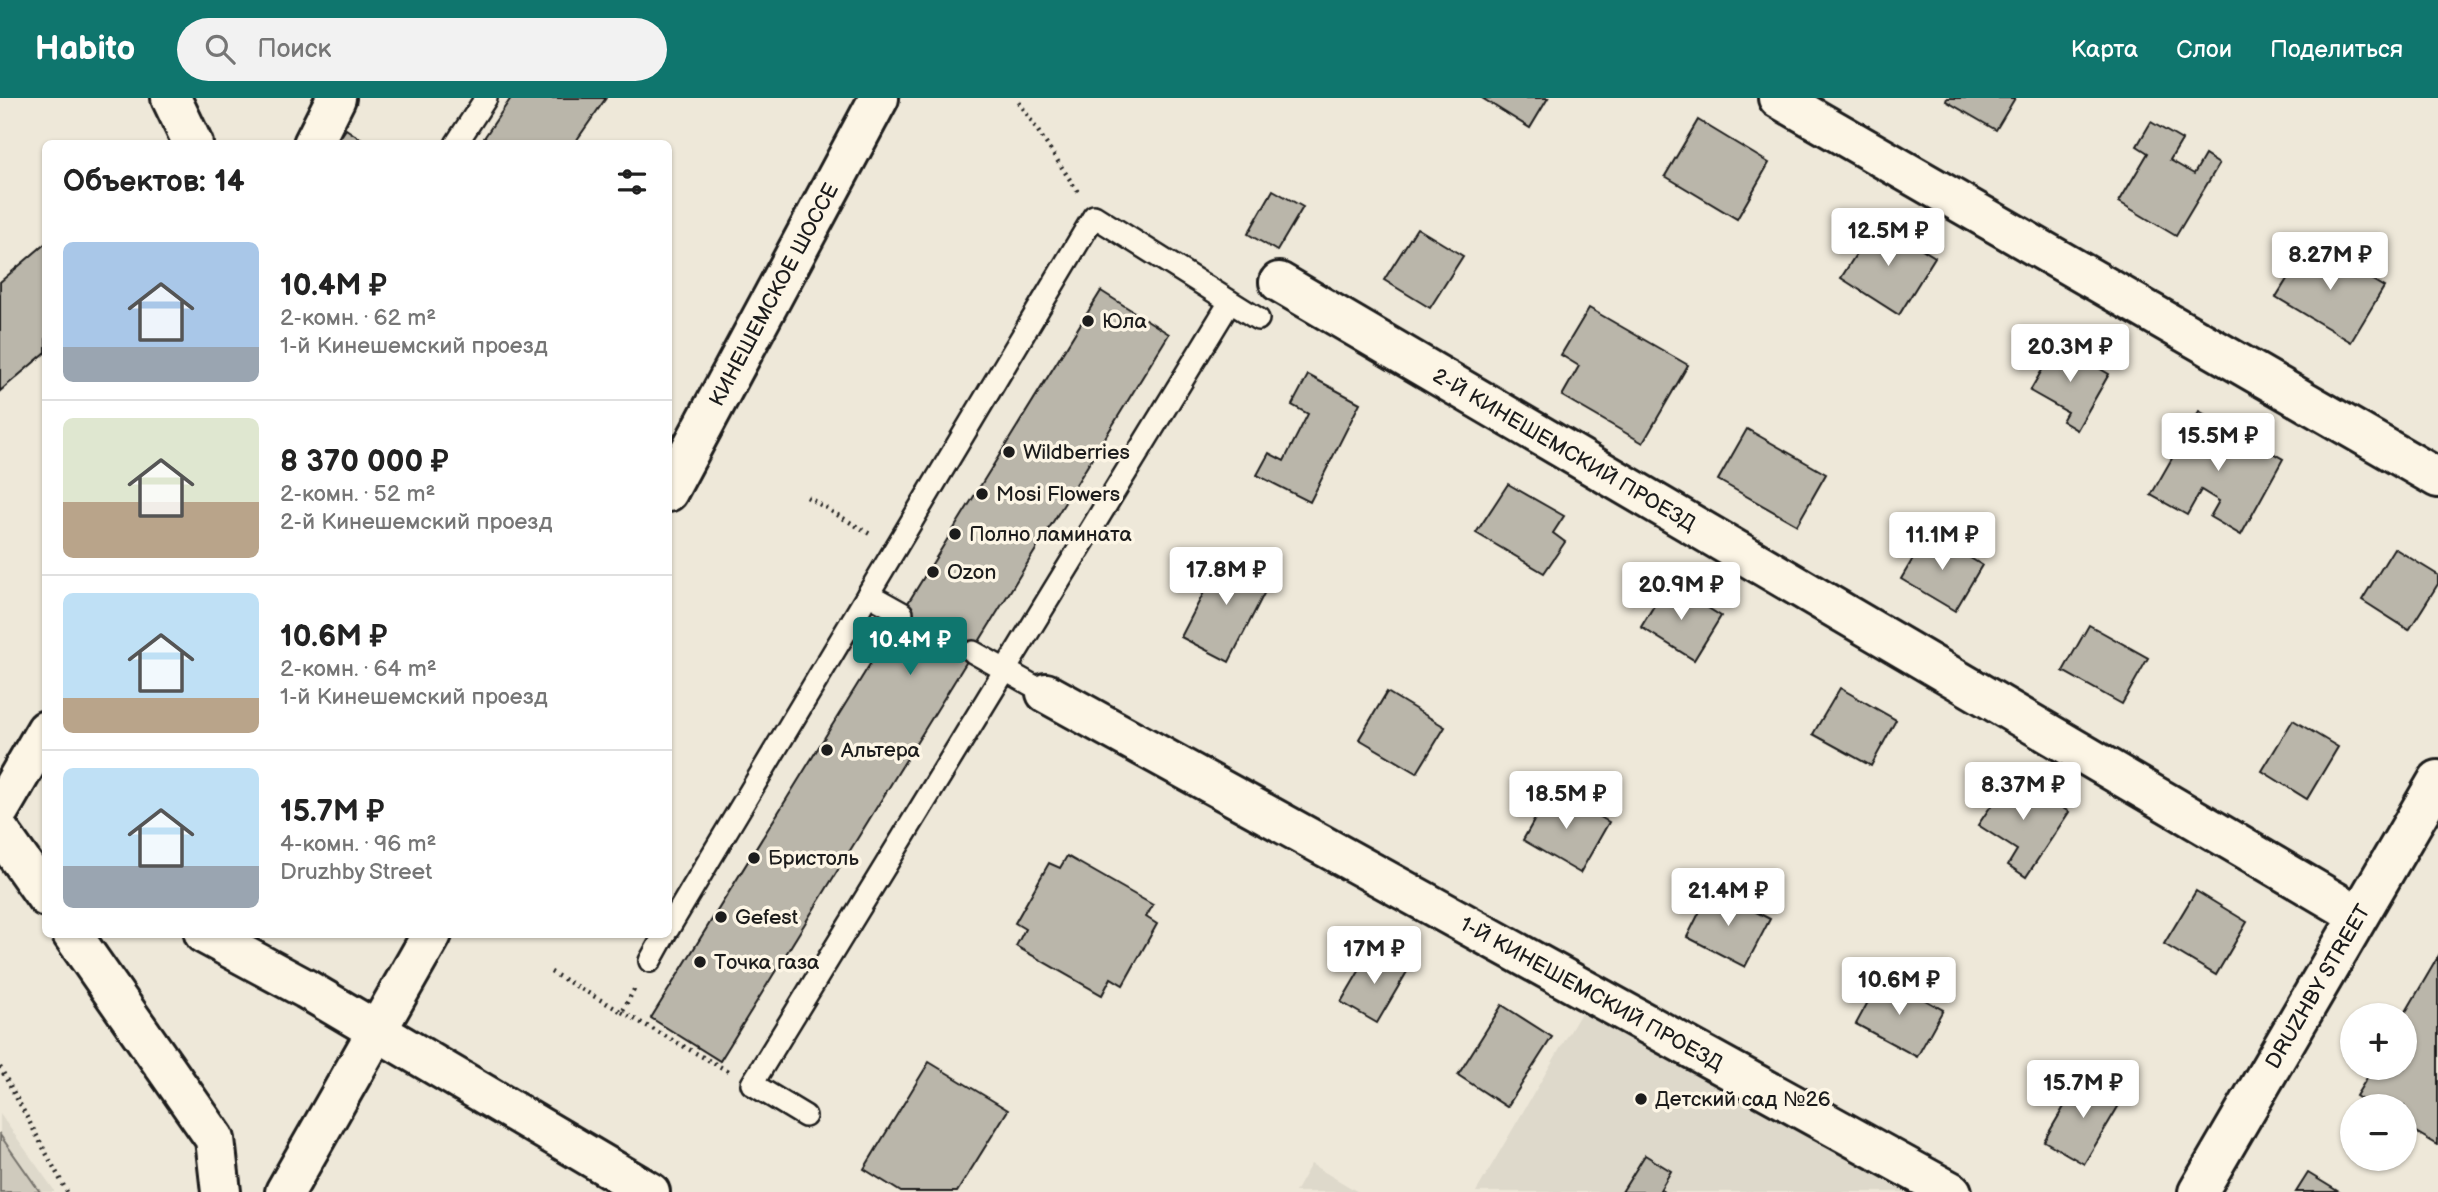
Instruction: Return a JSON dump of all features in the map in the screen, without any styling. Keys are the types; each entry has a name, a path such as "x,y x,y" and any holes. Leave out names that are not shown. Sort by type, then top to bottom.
{"street":[{"path":"171,98 190,140"},
{"path":"315,140 336,98"},
{"name":"КИНЕШЕМСКОЕ ШОССЕ","path":"672,485 879,98"},
{"path":"1778,98 2438,478"},
{"name":"2-Й КИНЕШЕМСКИЙ ПРОЕЗД","path":"1279,282 2358,915"},
{"name":"1-Й КИНЕШЕМСКИЙ ПРОЕЗД","path":"1046,693 1952,1192"},
{"path":"0,808 42,737"},
{"name":"DRUZHBY STREET","path":"2198,1192 2438,780"},
{"path":"0,825 42,848"},
{"path":"0,832 42,891"},
{"path":"75,938 215,1139 221,1192"},
{"path":"211,938 379,1032 650,1192"},
{"path":"285,1192 379,1032 430,938"}],"lane":[{"path":"459,140 486,98"},
{"path":"672,922 1094,216 1258,319"},
{"path":"805,1116 752,1084 1230,302"},
{"path":"868,594 902,613"},
{"path":"972,652 1046,693"},
{"path":"650,961 664,938"}],"path":[{"path":"1019,102 1094,216"},
{"path":"807,497 895,549"},
{"path":"622,1012 650,961"},
{"path":"551,972 752,1084"},
{"path":"0,1067 67,1192"}],"shaded area":[{"name":"Детский сад №26","path":"1585,1006 1918,1192 1476,1192"},
{"path":"0,1114 54,1190 54,1192 0,1192"},
{"path":"0,1135 40,1192 0,1192"},
{"path":"1311,1164 1358,1192 1295,1192"}],"building":[{"path":"511,98 606,98 577,140 483,140"},
{"path":"1482,98 1548,98 1530,128"},
{"path":"1947,98 2015,98 1996,130 1946,101"},
{"path":"1698,120 1769,163 1737,219 1665,176"},
{"path":"2151,122 2182,140 2170,160 2194,174 2205,155 2219,164 2176,236 2119,202 2148,153 2137,146"},
{"path":"346,129 362,140 339,140"},
{"path":"1273,190 1303,207 1277,251 1248,234"},
{"path":"1877,221 1935,257 1899,315 1841,278"},
{"path":"1417,228 1463,256 1430,308 1384,280"},
{"path":"2310,242 2384,287 2351,342 2276,297"},
{"path":"42,246 42,355 0,391 0,282"},
{"path":"1101,291 1169,334 720,1061 651,1018"},
{"path":"1589,308 1688,365 1643,443 1562,396 1579,366 1561,355"},
{"path":"2057,344 2109,374 2077,430 2062,421 2067,412 2030,391"},
{"path":"1308,375 1360,403 1310,502 1257,475 1269,453 1284,461 1308,414 1292,405"},
{"path":"2199,411 2283,459 2241,535 2210,517 2219,501 2201,490 2187,515 2151,495"},
{"path":"1747,429 1826,474 1797,525 1718,480"},
{"path":"1508,484 1564,516 1553,533 1565,542 1544,573 1476,533"},
{"path":"1928,533 1982,565 1955,611 1901,579"},
{"path":"2394,548 2438,575 2438,584 2409,630 2362,600"},
{"path":"1224,553 1272,578 1229,662 1181,637"},
{"path":"1668,583 1721,616 1694,660 1641,627"},
{"path":"2089,625 2148,658 2122,704 2063,671"},
{"path":"1840,688 1896,720 1871,766 1813,734"},
{"path":"1387,692 1445,727 1417,773 1359,739"},
{"path":"2293,720 2338,747 2307,799 2262,771"},
{"path":"2012,775 2069,812 2026,877 2008,865 2017,850 1978,825"},
{"path":"1552,789 1609,822 1580,873 1523,840"},
{"path":"1067,856 1153,905 1146,917 1157,924 1123,985 1111,978 1102,995 1016,946 1025,929 1015,923 1049,863 1060,868"},
{"path":"1711,889 1770,919 1745,967 1687,937"},
{"path":"2196,891 2247,922 2216,975 2164,944"},
{"path":"1372,949 1408,970 1377,1023 1341,1002"},
{"path":"2438,957 2438,1145 2417,1133 2417,1094 2357,1094 2366,1080 2417,1080 2417,1003 2411,1003"},
{"path":"1882,976 1943,1010 1917,1057 1856,1024"},
{"path":"1502,1005 1552,1037 1507,1107 1458,1075"},
{"path":"929,1062 1008,1110 957,1192 901,1192 864,1169"},
{"path":"2082,1076 2122,1100 2084,1164 2044,1141"},
{"path":"1645,1155 1671,1171 1660,1190 1664,1192 1622,1192"},
{"path":"2308,1173 2339,1192 2296,1192"}],"place":[{"name":"Юла","path":"1088,321"},
{"name":"Wildberries","path":"1009,452"},
{"name":"Mosi Flowers","path":"982,494"},
{"name":"Полно ламината","path":"955,534"},
{"name":"Ozon","path":"933,572"},
{"name":"Альтера","path":"827,750"},
{"name":"Бристоль","path":"754,858"},
{"name":"Gefest","path":"721,917"},
{"name":"Точка газа","path":"700,962"},
{"name":"Детский сад №26","path":"1641,1099"}]}
